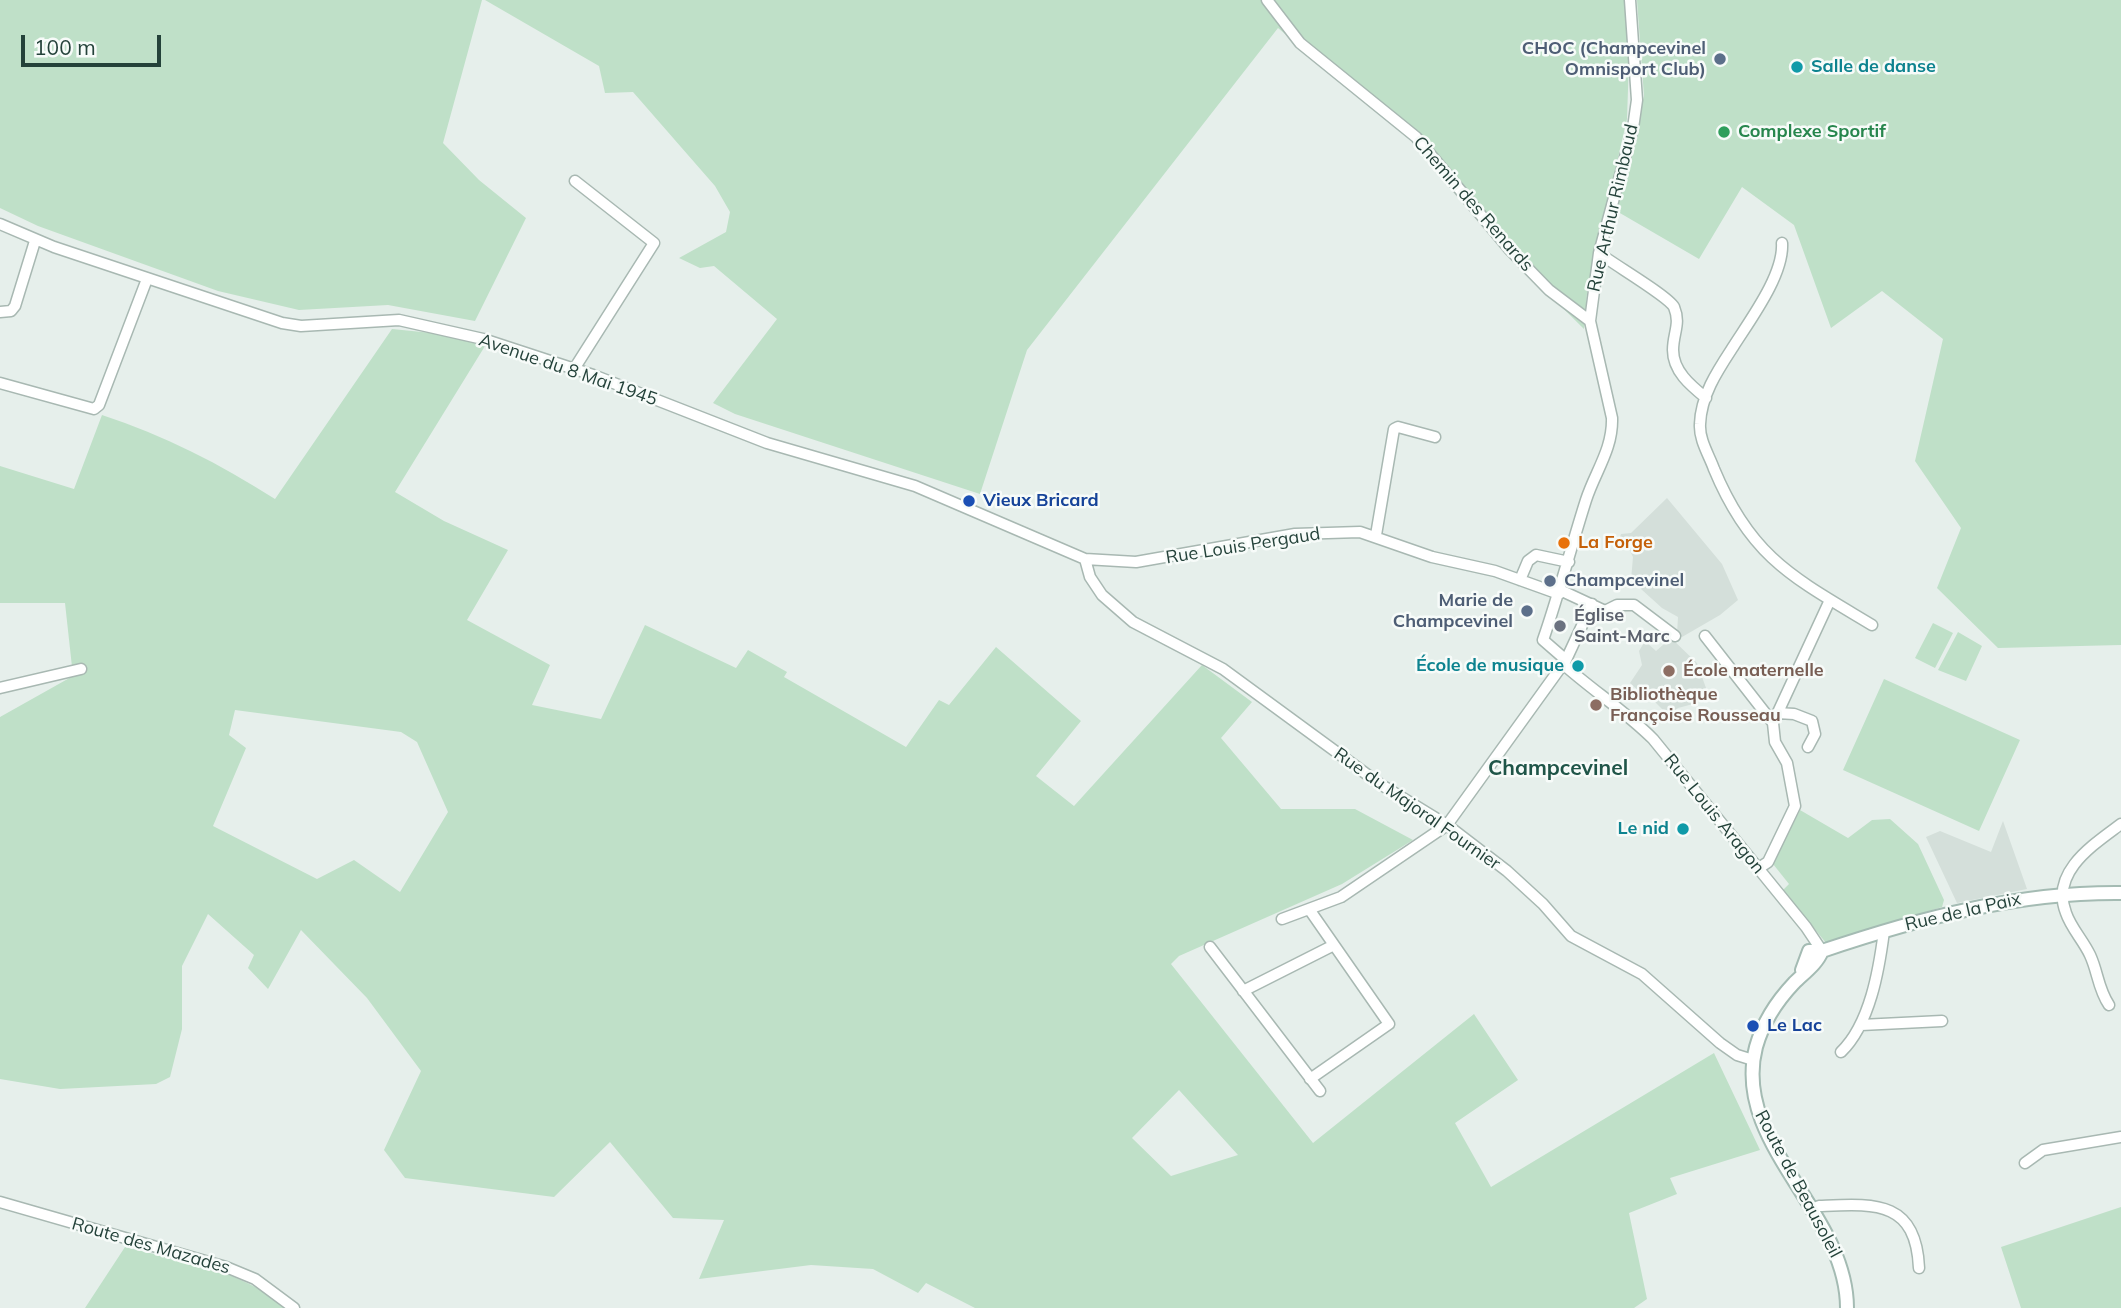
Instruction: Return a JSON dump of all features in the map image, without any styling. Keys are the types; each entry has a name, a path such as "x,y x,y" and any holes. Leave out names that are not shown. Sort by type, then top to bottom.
{"main road":[{"name":"Rue de la Paix","path":"1816,951 1964,908 2063,894 2121,892"},
{"path":"1753,1060 1768,1017 1816,951"},
{"name":"Route de Beausoleil","path":"1753,1060 1754,1093 1763,1125 1812,1209 1841,1267 1847,1308"}],"street":[{"name":"Chemin des Renards","path":"1267,0 1300,43 1416,137 1510,250 1549,290 1590,321"},
{"name":"Rue Arthur Rimbaud","path":"1564,662 1543,640 1569,562 1586,498 1612,432 1612,418 1590,321 1599,253 1633,128 1637,100 1630,0"},
{"path":"574,369 654,243 575,181"},
{"name":"Avenue du 8 Mai 1945","path":"0,224 35,241 282,323 302,326 399,320 483,339 574,369 767,443 915,486 1085,559"},
{"path":"0,312 11,311 15,306 35,241"},
{"path":"1782,243 1781,261 1757,309 1711,383 1700,423 1701,438 1725,495 1754,542 1786,571 1872,625"},
{"path":"1599,253 1673,304 1679,324 1673,350 1677,366 1684,378 1706,398"},
{"path":"0,383 94,409 99,405 147,279"},
{"path":"1376,535 1394,429 1435,437"},
{"name":"Rue Louis Pergaud","path":"1085,559 1121,563 1152,561 1295,534 1360,532 1592,604"},
{"path":"1520,580 1528,561 1536,555 1569,562"},
{"name":"Rue du Majoral Fournier","path":"1085,559 1090,577 1102,595 1133,622 1223,669 1380,784 1447,825 1507,871 1543,904 1571,936 1642,974 1720,1043 1737,1055 1753,1060"},
{"path":"1759,869 1768,862 1795,806 1787,763 1775,742 1775,718 1830,600"},
{"path":"1282,919 1341,897 1447,825 1564,662 1592,604 1605,611 1617,605 1634,606 1675,636"},
{"path":"1705,636 1775,718"},
{"name":"Rue Louis Aragon","path":"1564,662 1596,694 1634,720 1653,739 1796,915 1816,951"},
{"path":"0,688 81,669"},
{"path":"1775,718 1794,714 1812,721 1815,734 1808,747"},
{"path":"2109,1005 2100,990 2091,957 2066,915 2063,894 2067,877 2077,860 2121,824"},
{"path":"1309,909 1388,1024 1310,1079"},
{"path":"1841,1052 1854,1040 1861,1025 1884,931"},
{"path":"1243,991 1334,945"},
{"path":"1210,947 1320,1091"},
{"path":"1861,1025 1942,1020"},
{"path":"2025,1163 2043,1150 2121,1137"},
{"name":"Route des Mazades","path":"0,1202 226,1267 255,1279 294,1308"},
{"path":"1812,1209 1819,1206 1872,1204 1895,1212 1910,1229 1918,1252 1919,1268"}],"shaded area":[{"path":"1667,498 1722,564 1738,600 1720,615 1682,637 1677,634 1678,617 1662,608 1631,580 1633,557 1626,543 1619,540 1621,534 1631,533"},
{"name":"École maternelle","path":"1671,638 1697,663 1706,688 1693,704 1678,708 1668,715 1644,691 1641,693 1630,683 1642,665 1639,651 1645,641 1656,651"},
{"path":"2003,821 2027,889 1957,903 1926,837 1940,831 1991,852"}],"green space":[{"path":"0,0 482,0 443,143 479,180 526,218 475,321 388,305 299,310 218,291 38,226 0,208"},
{"path":"485,0 1631,0 1627,119 1587,293 1584,329 1494,240 1420,148 1278,28 1027,350 980,494 735,414 713,403 777,319 714,266 700,268 679,258 726,232 730,212 715,186 633,92 605,93 599,66"},
{"path":"1637,0 2121,0 2121,645 1998,648 1937,588 1961,528 1915,461 1943,339 1882,291 1831,328 1794,225 1742,187 1699,259 1613,209 1644,96"},
{"path":"392,329 442,334 485,346 395,492 444,521 508,550 467,620 550,665 532,705 601,719 645,625 736,668 748,650 787,672 784,677 906,747 939,700 949,705 996,647 1081,721 1036,776 1074,806 1202,665 1252,702 1221,738 1281,809 1355,809 1413,840 1342,884 1179,956 1171,964 1313,1143 1474,1014 1518,1080 1455,1123 1491,1187 1714,1053 1760,1150 1670,1178 1677,1194 1629,1213 1647,1299 1634,1308 975,1308 926,1283 918,1293 873,1269 811,1265 699,1279 724,1220 673,1218 610,1142 554,1197 405,1178 384,1150 421,1071 367,998 301,930 268,989 248,968 254,955 208,914 182,966 182,1029 170,1077 156,1084 60,1089 0,1079 0,717 73,676 65,603 0,603 0,466 74,489 102,415 191,451 275,499","holes":["235,710 401,732 417,742 448,812 400,892 354,860 317,879 213,826 246,748 229,735","1179,1090 1238,1155 1171,1176 1132,1138"]},
{"path":"1933,623 1953,633 1935,668 1915,658"},
{"path":"1958,632 1982,646 1966,681 1938,670"},
{"path":"1884,679 2020,740 1979,831 1843,770"},
{"path":"1800,810 1848,838 1872,820 1890,819 1918,844 1944,900 1942,907 1826,943 1783,890 1789,884 1773,864"},
{"path":"2121,1207 2121,1308 2021,1308 2001,1247"},
{"path":"125,1247 230,1275 268,1295 285,1308 85,1308"}],"place":[{"name":"CHOC (Champcevinel Omnisport Club)","path":"1720,59"},
{"name":"Salle de danse","path":"1797,67"},
{"name":"Complexe Sportif","path":"1724,132"},
{"name":"Vieux Bricard","path":"969,501"},
{"name":"La Forge","path":"1564,543"},
{"name":"Champcevinel","path":"1550,581"},
{"name":"Marie de Champcevinel","path":"1527,611"},
{"name":"Église Saint-Marc","path":"1560,626"},
{"name":"École de musique","path":"1578,666"},
{"name":"École maternelle","path":"1669,671"},
{"name":"Bibliothèque Françoise Rousseau","path":"1596,705"},
{"name":"Le nid","path":"1683,829"},
{"name":"Le Lac","path":"1753,1026"}],"district":[{"name":"Champcevinel","path":"1558,769"}]}
